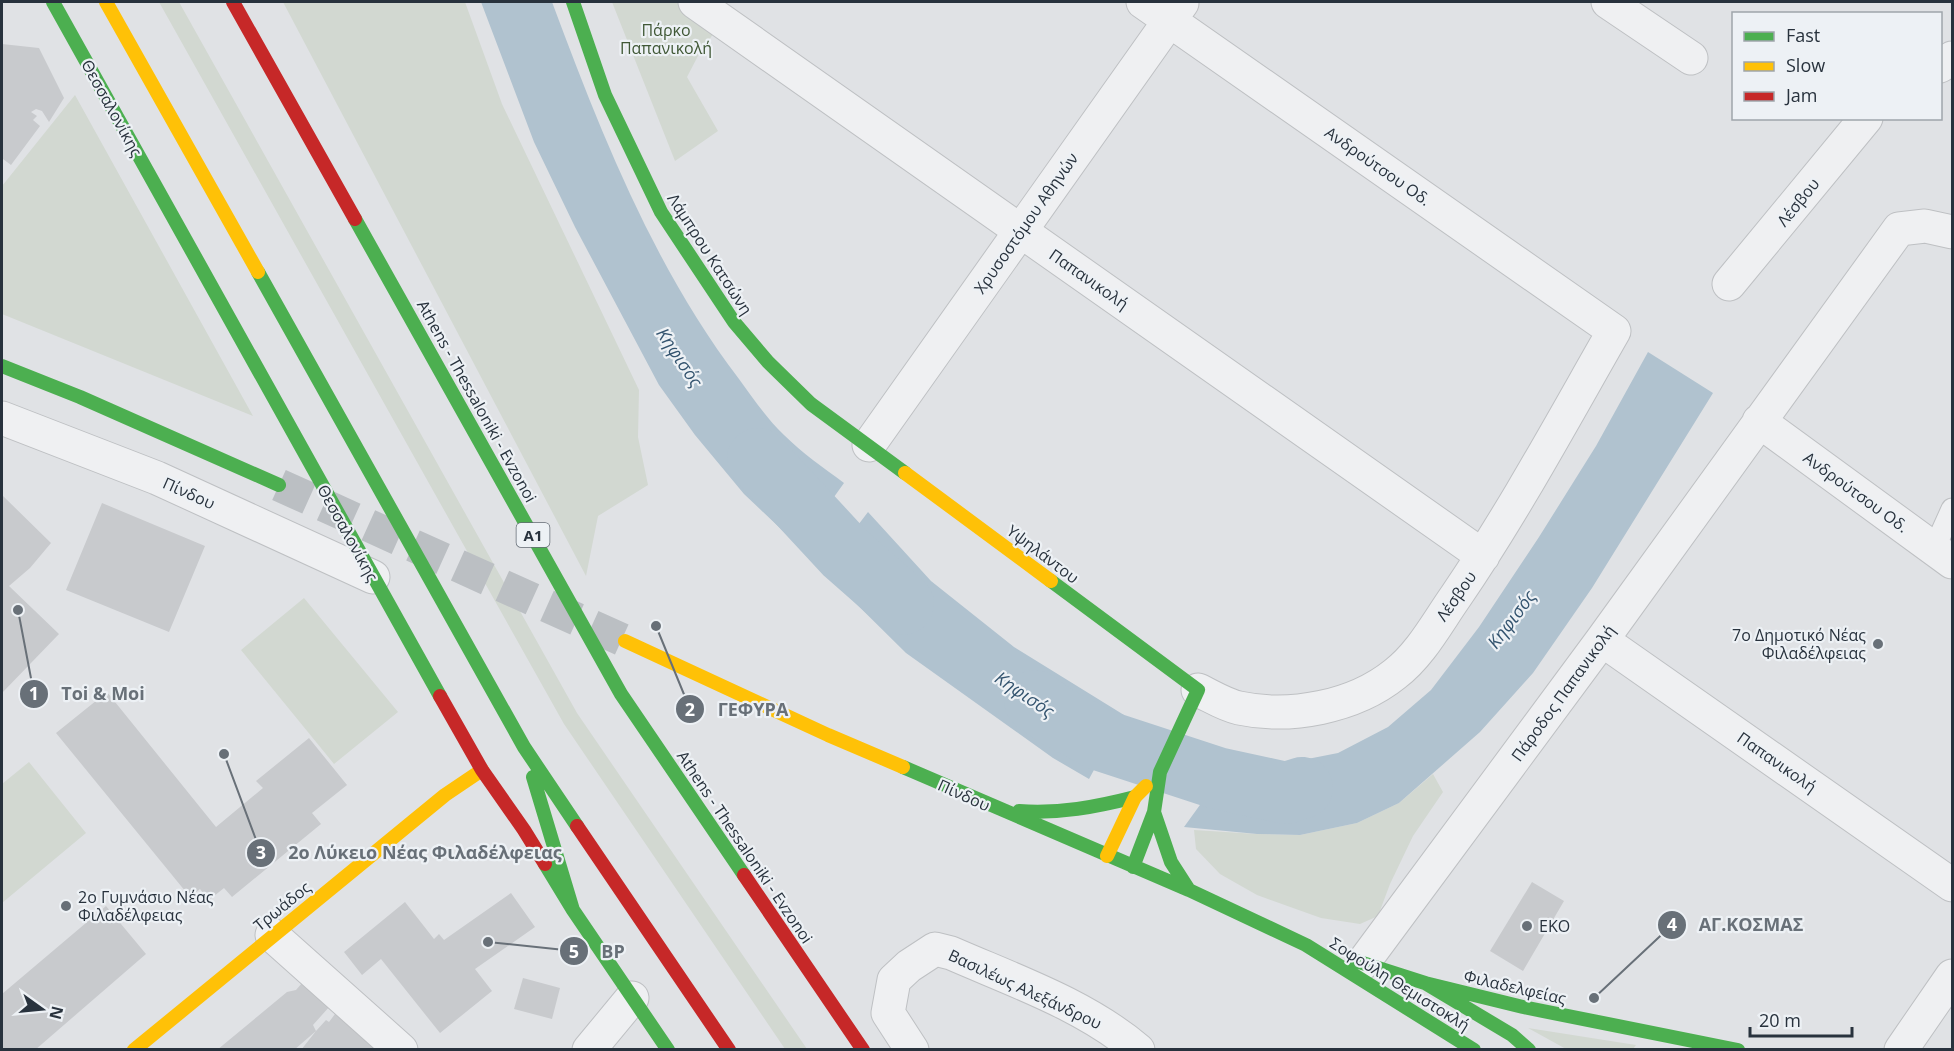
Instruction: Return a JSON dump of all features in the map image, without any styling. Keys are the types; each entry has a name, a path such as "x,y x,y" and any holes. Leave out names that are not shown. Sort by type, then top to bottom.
{"main road":[{"name":"Θεσσαλονίκης","path":"53,2 482,770 668,1050"},
{"path":"106,2 524,747 729,1050"},
{"name":"Athens - Thessaloniki - Evzonoi","path":"233,2 621,694 863,1050"},
{"name":"Λάμπρου Κατσώνη","path":"573,2 610,106 661,212 703,277 734,322 768,362 811,404 869,445"},
{"path":"2,366 101,406 279,485"},
{"name":"Υψηλάντου","path":"869,445 1198,690"},
{"name":"Πίνδου","path":"625,641 828,735 1189,890 1305,945"},
{"path":"1133,867 1154,812 1160,772 1198,690"},
{"path":"524,747 573,910"},
{"name":"Τρωάδος","path":"134,1050 445,795 482,770"},
{"path":"1107,856 1134,797 1160,772"},
{"path":"996,809 1039,813 1070,812 1134,797"},
{"path":"1154,812 1171,862 1189,890"},
{"name":"Σοφούλη Θεμιστοκλή","path":"1305,945 1425,983 1512,1035 1529,1050"},
{"name":"Σοφούλη Θεμιστοκλή","path":"1305,945 1474,1050"},
{"name":"Φιλαδελφείας","path":"1425,983 1523,1007 1679,1036 1738,1050"},
{"path":"1658,1050 1660,1046 1679,1036"}],"street":[{"name":"Παπανικολή","path":"695,2 1483,556"},
{"name":"Ανδρούτσου Οδ.","path":"1143,2 1176,11 1614,331"},
{"path":"1608,2 1691,58"},
{"name":"Χρυσοστόμου Αθηνών","path":"869,445 1176,11"},
{"name":"Λέσβου","path":"1729,284 1864,120"},
{"name":"Πάροδος Παπανικολή","path":"1363,963 1602,640 1899,229 1925,226 1953,232"},
{"name":"Λέσβου","path":"1198,690 1237,708 1272,712 1319,707 1348,699 1372,689 1394,675 1415,655 1483,556 1614,331"},
{"name":"Πίνδου","path":"2,418 157,478 373,577"},
{"name":"Ανδρούτσου Οδ.","path":"1759,421 1943,556"},
{"name":"Παπανικολή","path":"1602,640 1953,885"},
{"path":"272,935 401,1049"},
{"name":"Βασιλέως Αλεξάνδρου","path":"912,1050 888,1013 894,980 909,966 935,949 951,952 1091,1017 1122,1036 1138,1050"},
{"path":"1901,1050 1953,976"},
{"path":"589,1050 632,998"}],"lane":[{"path":"1943,556 1953,509"}],"green space":[{"path":"159,2 179,2 577,713 807,1049 785,1049 564,724"},
{"path":"283,2 465,2 502,104 639,390 638,437 648,485 598,516 586,576"},
{"name":"Πάρκο Παπανικολή","path":"612,2 676,2 716,30 699,54 687,77 718,131 675,161"},
{"path":"75,95 253,416 2,314 2,186"},
{"path":"304,598 398,712 334,764 241,650"},
{"path":"29,762 86,833 2,903 2,784"},
{"path":"1433,774 1443,792 1413,836 1390,884 1378,916 1360,924 1321,918 1257,895 1220,874 1196,849 1194,830 1300,835 1357,823 1399,803"},
{"path":"1528,1028 1636,1045 1633,1049 1566,1049"}],"water":[{"path":"481,2 552,2 610,149 655,245 680,291 708,336 772,422 798,448 844,483 799,546 744,494 695,435 659,385 575,227 534,142"},
{"path":"1648,352 1713,393 1592,588 1533,673 1480,732 1399,803 1357,823 1300,835 1257,834 1184,827 1231,762 1282,764 1338,753 1388,727 1431,690 1479,627 1539,537 1596,446"},
{"path":"868,512 931,581 1014,647 1124,715 1089,779 1053,758 906,653 823,571"}],"building":[{"path":"2,44 39,48 64,98 49,122 42,111 36,109 31,112 37,116 33,120 40,126 11,165 3,159 2,162"},
{"path":"2,495 51,543 30,568 9,586 59,634 2,693"},
{"path":"102,503 205,546 169,632 66,590"},
{"path":"107,692 216,827 263,788 256,781 309,738 347,785 312,813 321,824 232,897 224,888 209,900 200,889 190,897 56,733"},
{"name":"EKO","path":"1532,882 1564,901 1523,971 1490,951"},
{"path":"511,893 535,927 475,969 492,991 440,1033 381,959 362,975 344,952 405,902 434,939 439,934 444,940"},
{"path":"106,906 146,954 35,1050 2,1050 2,994"},
{"path":"523,978 560,988 552,1019 514,1009"},
{"path":"302,983 330,1006 313,1025 316,1031 294,1050 217,1050 287,992 296,990"},
{"path":"335,1014 377,1050 301,1050 326,1020 329,1022"}],"waterway":[{"name":"Κηφισός","path":"758,459 845,553 903,604"},
{"name":"Κηφισός","path":"1035,701 1054,715 1101,740 1217,778 1286,793 1302,788"}],"tunnel":[{"path":"279,485 625,641"}],"traffic: fast":[{"path":"53,2 440,696"},
{"path":"573,2 605,95 661,212 734,322 768,362 811,404 905,473"},
{"path":"355,219 621,694 744,875"},
{"path":"258,272 524,747 577,826"},
{"path":"2,366 80,397 279,485"},
{"path":"1051,581 1198,690 1160,772 1154,812 1133,867"},
{"path":"903,767 1189,890 1306,945 1474,1050"},
{"path":"533,777 573,910"},
{"path":"1019,811 1077,809 1135,797"},
{"path":"1154,812 1171,862 1189,890"},
{"path":"545,864 573,910 668,1050"},
{"path":"1353,960 1425,983 1512,1035 1529,1050"},
{"path":"1425,983 1523,1007 1738,1050"}],"traffic: slow":[{"path":"106,2 258,272"},
{"path":"905,473 1051,581"},
{"path":"625,641 828,735 903,767"},
{"path":"134,1050 445,795 482,770"},
{"path":"1107,856 1135,797 1146,786"}],"traffic: jam":[{"path":"233,2 355,219"},
{"path":"440,696 482,770 545,864"},
{"path":"577,826 729,1050"},
{"path":"744,875 863,1050"}],"place":[{"name":"Toi & Moi","path":"18,610"},
{"name":"ΓΕΦΥΡΑ","path":"656,626"},
{"name":"7ο Δημοτικό Νέας Φιλαδέλφειας","path":"1878,644"},
{"name":"2ο Λύκειο Νέας Φιλαδέλφειας","path":"224,754"},
{"name":"2ο Γυμνάσιο Νέας Φιλαδέλφειας","path":"66,906"},
{"name":"EKO","path":"1527,926"},
{"name":"BP","path":"488,942"},
{"name":"ΑΓ.ΚΟΣΜΑΣ","path":"1594,998"}]}
